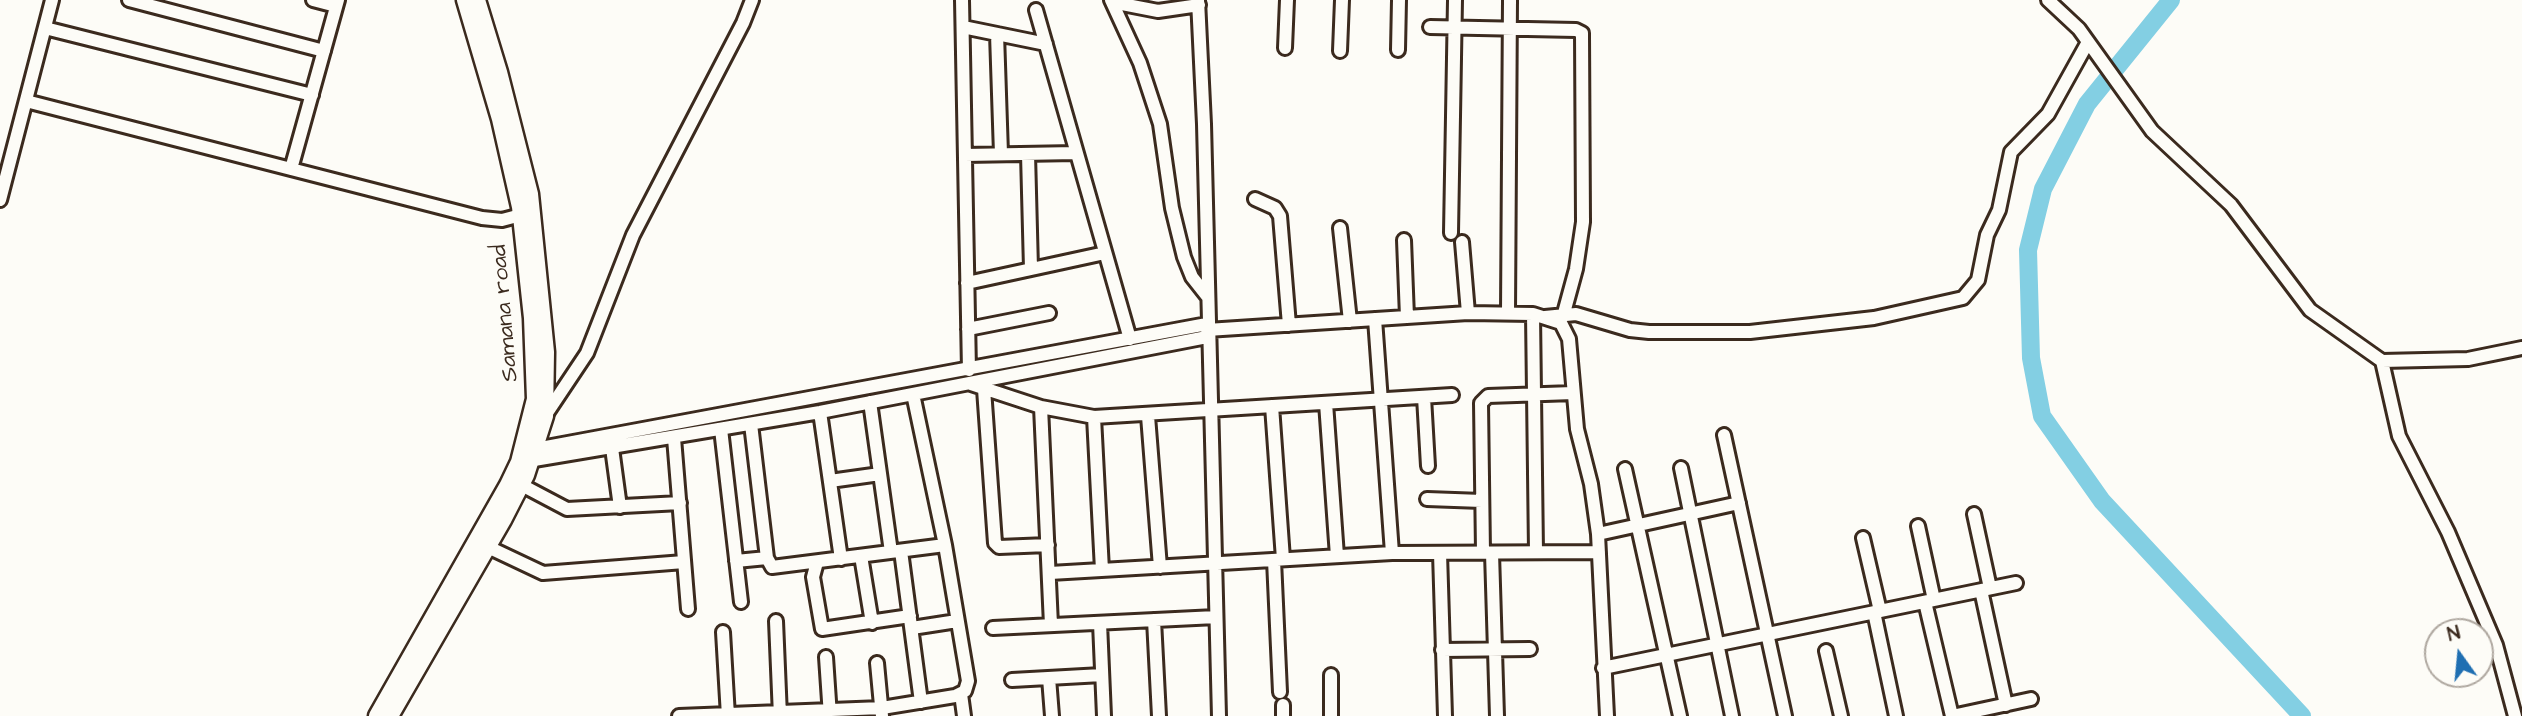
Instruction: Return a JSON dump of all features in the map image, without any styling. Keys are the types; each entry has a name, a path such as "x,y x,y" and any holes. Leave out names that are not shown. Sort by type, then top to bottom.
{"main road":[{"name":"Samana road","path":"466,0 500,119 521,215 536,378 527,456"},
{"name":"Samana road","path":"390,716 488,548 545,416 546,352 530,194 499,72 477,0"},
{"name":"Samana road","path":"377,716 516,482"}],"street":[{"path":"0,200 52,0"},
{"path":"129,0 324,51"},
{"path":"291,169 337,3 313,0"},
{"path":"545,416 587,353 632,235 752,0"},
{"path":"962,0 969,370"},
{"path":"1285,48 1287,0"},
{"path":"1340,51 1342,0"},
{"path":"1398,50 1399,0"},
{"path":"1451,233 1455,0"},
{"path":"1508,313 1510,0"},
{"path":"2048,0 2070,19 2152,131 2231,205 2310,310 2382,361 2468,359 2522,348"},
{"path":"1112,1 1158,11 1198,2 1204,124 1209,410 1219,716"},
{"path":"1112,1 1140,63 1160,124 1172,208 1184,257 1192,277 1207,296"},
{"path":"1036,9 1130,339"},
{"path":"963,27 1046,44"},
{"path":"1430,27 1576,30 1583,37 1583,222 1570,314"},
{"path":"45,28 312,94"},
{"path":"997,34 1001,154"},
{"path":"527,456 1130,339 1468,313 1539,316 1570,314 1630,330 1649,332 1750,332 1874,318 1963,298 1978,280 1987,235 1998,210 2011,152 2048,114 2091,46"},
{"path":"26,101 493,220 521,215"},
{"path":"965,155 1076,153"},
{"path":"1028,154 1031,269"},
{"path":"1255,199 1275,208 1280,216 1289,325"},
{"path":"1340,228 1350,321"},
{"path":"1404,240 1408,317"},
{"path":"1462,242 1468,313"},
{"path":"967,283 1105,253"},
{"path":"968,329 1049,313"},
{"path":"1539,316 1561,323 1567,332 1577,429 1593,496 1598,534 1607,716"},
{"path":"1536,552 1535,394 1539,316"},
{"path":"1375,319 1392,553"},
{"path":"527,456 612,448 820,412 1207,331"},
{"path":"2382,361 2399,436 2448,532 2496,645 2515,716"},
{"path":"968,383 1041,407 1094,417 1148,416 1452,395"},
{"path":"984,389 995,543 999,547 1048,545"},
{"path":"1496,716 1495,649 1482,500 1481,403 1488,396 1573,393"},
{"path":"913,394 945,545 968,681 961,695 964,716"},
{"path":"1424,397 1428,466"},
{"path":"870,402 880,474 911,622 921,702"},
{"path":"1326,403 1337,556"},
{"path":"1041,407 1051,625"},
{"path":"1272,407 1282,704"},
{"path":"820,412 841,559"},
{"path":"1148,416 1160,567"},
{"path":"1094,417 1102,570"},
{"path":"751,424 767,558 775,568 945,545"},
{"path":"721,429 741,603"},
{"path":"1724,435 1785,716"},
{"path":"674,438 688,609"},
{"path":"612,448 620,507"},
{"path":"1681,468 1732,716"},
{"path":"1625,469 1680,716"},
{"path":"830,481 880,474"},
{"path":"516,482 567,509 680,502"},
{"path":"1427,499 1482,500"},
{"path":"1598,534 1739,503"},
{"path":"1974,514 2006,705"},
{"path":"1918,526 1952,716 2031,699"},
{"path":"1863,538 1896,716"},
{"path":"488,548 543,573 684,562"},
{"path":"1049,573 1392,553 1599,552"},
{"path":"1440,553 1444,716"},
{"path":"862,556 872,623"},
{"path":"736,561 767,558"},
{"path":"817,562 813,577 820,627 826,630 872,623 957,621"},
{"path":"1603,668 2016,583"},
{"path":"993,628 1216,617"},
{"path":"1154,620 1159,716"},
{"path":"776,621 780,714"},
{"path":"1100,623 1104,716"},
{"path":"723,632 728,715"},
{"path":"1442,650 1530,649"},
{"path":"1826,652 1841,716"},
{"path":"826,657 829,713"},
{"path":"877,663 882,712"},
{"path":"1331,675 1331,716"},
{"path":"1012,680 1102,676"},
{"path":"1049,678 1052,716"},
{"path":"680,716 882,712 961,695"}],"waterway":[{"path":"2171,0 2087,104 2043,189 2028,250 2031,358 2042,416 2102,501 2302,716"}]}
